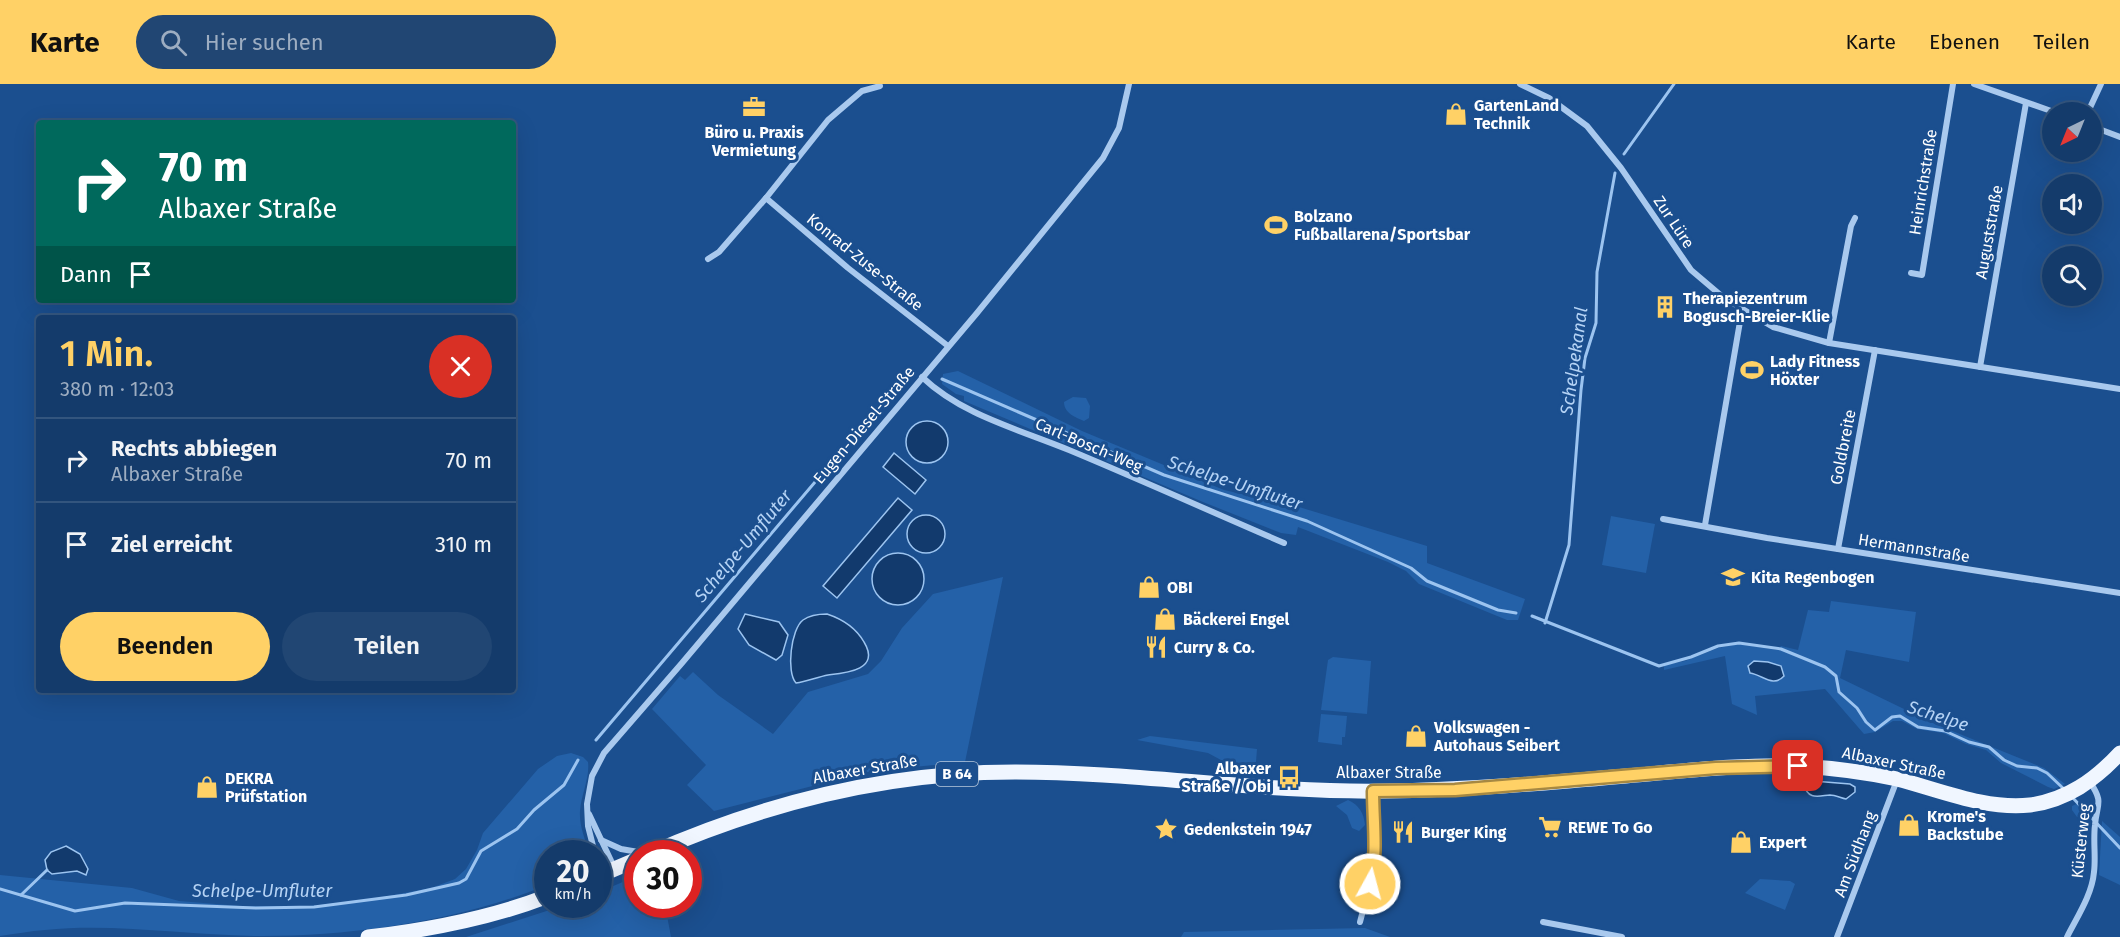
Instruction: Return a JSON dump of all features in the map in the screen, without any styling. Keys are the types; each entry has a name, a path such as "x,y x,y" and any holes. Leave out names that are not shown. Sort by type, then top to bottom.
{"main road":[{"name":"Albaxer Straße","path":"683,840 729,821 799,800 869,784 941,775 1004,772 1050,773 1373,791 1506,787 1770,766 1865,772 1995,804 2028,805 2068,794 2090,782 2120,753"},
{"path":"368,937 403,933 474,918 534,900"}],"street":[{"name":"Eugen-Diesel-Straße","path":"592,840 587,804 592,776 604,753 948,346 1103,158 1119,128 1129,84"},
{"name":"Zur Lüre","path":"1520,84 1549,98 1587,126 1604,145 1691,270 1724,298 1773,327 1829,343 2120,389"},
{"name":"Heinrichstraße","path":"1911,273 1922,275 1953,84"},
{"path":"1974,84 2042,108"},
{"path":"2093,102 2101,84"},
{"path":"708,259 719,252 766,198 828,120 862,91 880,86"},
{"name":"Auguststraße","path":"1980,367 2026,103"},
{"path":"2102,130 2120,137"},
{"name":"Konrad-Zuse-Straße","path":"766,198 839,261 948,346"},
{"path":"1829,343 1851,226 1855,218"},
{"path":"1705,525 1742,310"},
{"name":"Goldbreite","path":"1838,549 1875,350"},
{"name":"Carl-Bosch-Weg","path":"922,377 946,397 983,417 1068,450 1284,543"},
{"name":"Hermannstraße","path":"1663,519 1767,538 2120,593"},
{"name":"Am Südhang","path":"1837,937 1897,780"},
{"name":"Küsterweg","path":"2067,937 2086,899 2094,873 2094,826 2100,801 2099,795 2090,782"},
{"path":"1360,922 1373,872 1373,791"},
{"path":"587,804 592,822 601,840"},
{"path":"1543,922 1622,937"}],"shaded area":[{"path":"958,371 1082,431 1224,490 1299,507 1427,546 1427,563 1525,599 1518,620 1507,620 1419,584 1406,571 1388,562 1298,527 1296,535 1281,533 964,401 964,396 956,394 942,384 943,374"},
{"path":"1073,397 1086,398 1090,406 1089,418 1084,421 1071,414 1064,406 1064,402"},
{"path":"927,421 942,427 948,442 942,457 927,463 912,457 906,442 912,427"},
{"path":"894,453 926,480 915,494 883,467"},
{"path":"898,498 912,510 837,598 823,586"},
{"path":"926,515 939,521 945,534 939,547 926,553 913,547 907,534 913,521"},
{"path":"1611,516 1655,524 1646,573 1602,565"},
{"path":"898,553 908,555 916,561 922,569 924,579 922,589 916,597 908,603 898,605 888,603 880,597 874,589 872,579 874,569 880,561 888,555"},
{"path":"1003,577 965,762 872,771 714,811 687,785 706,765 652,709 680,676 685,680 693,672 718,695 773,734 808,692 868,674 881,661 902,628 933,594"},
{"path":"1831,601 1916,612 1909,662 1846,650 1840,678 1935,724 2044,768 2065,784 2054,789 2048,787 2001,763 1986,750 1943,733 1917,729 1902,721 1893,721 1875,732 1864,734 1825,689 1755,696 1757,715 1732,704 1725,656 1664,670 1664,665 1685,661 1718,648 1738,644 1778,650 1781,646 1798,650 1808,610 1829,612"},
{"path":"745,614 779,622 788,635 782,655 776,660 749,645 738,629"},
{"path":"827,614 843,621 857,632 868,651 868,659 865,664 852,671 796,683 791,670 791,651 795,632 806,618"},
{"path":"1333,657 1371,661 1367,714 1321,710 1328,660"},
{"path":"1754,661 1781,666 1784,676 1772,681 1750,673 1748,666"},
{"path":"1321,714 1347,716 1342,745 1318,742"},
{"path":"1150,736 1257,749 1255,775 1245,773 1208,753 1137,740"},
{"path":"571,753 583,757 588,762 580,816 586,840 534,840 534,890 513,898 441,917 328,934 254,936 71,928 0,936 0,875 132,888 179,901 240,906 309,906 361,901 431,888 455,879 466,869 477,850 483,833 538,769 557,756"},
{"path":"1806,782 1850,784 1855,787 1855,792 1846,799 1832,795 1814,796 1808,793 1804,785"},
{"path":"1348,800 1358,807 1363,817 1365,825 1359,831 1352,828 1347,815 1336,806"},
{"path":"2083,801 2090,808 2089,818 2077,817 2072,810 2072,806"},
{"path":"2102,821 2120,837 2120,885 2099,875"},
{"path":"66,846 80,854 88,869 86,875 77,871 52,874 47,870 45,860 51,852"},
{"path":"1760,879 1790,881 1795,884 1785,910 1745,893"},
{"path":"624,881 624,918 667,918 671,937 466,937 534,915 534,918 612,918 612,887"},
{"path":"1365,928 1390,937 1181,937 1184,932"}],"waterway":[{"name":"Schelpekanal","path":"1624,154 1674,84"},
{"name":"Schelpekanal","path":"1545,623 1569,545 1581,390 1585,358 1596,323 1597,272 1615,173"},
{"name":"Schelpe-Umfluter","path":"596,740 911,369"},
{"name":"Schelpe-Umfluter","path":"942,379 1164,475 1307,521 1411,568 1427,581 1498,610 1516,613"},
{"name":"Schelpe","path":"1532,616 1659,666 1718,646 1739,643 1781,649 1825,667 1836,676 1839,692 1857,708 1866,722 1875,730 1892,717 1900,716 1918,727 1945,731 1969,742 1989,747 2004,760 2017,766 2037,768 2047,773 2065,790"},
{"name":"Schelpe-Umfluter","path":"0,889 75,911 125,903 256,908 314,907 406,895 459,883 466,879 481,851 517,829 534,810 564,785 578,760"},
{"name":"Schelpe","path":"2072,797 2120,848"},
{"path":"21,895 47,870"}],"place":[{"name":"Büro u. Praxis Vermietung","path":"754,107"},
{"name":"GartenLand Technik","path":"1456,114"},
{"name":"Bolzano Fußballarena/Sportsbar","path":"1276,225"},
{"name":"Therapiezentrum Bogusch-Breier-Klie","path":"1665,307"},
{"name":"Lady Fitness Höxter","path":"1752,370"},
{"name":"Kita Regenbogen","path":"1733,577"},
{"name":"OBI","path":"1149,587"},
{"name":"Bäckerei Engel","path":"1165,619"},
{"name":"Curry & Co.","path":"1156,647"},
{"name":"Volkswagen - Autohaus Seibert","path":"1416,736"},
{"name":"Albaxer Straße / Obi","path":"1289,777"},
{"name":"DEKRA Prüfstation","path":"207,787"},
{"name":"Krome's Backstube","path":"1909,825"},
{"name":"REWE To Go","path":"1550,827"},
{"name":"Gedenkstein 1947","path":"1166,829"},
{"name":"Burger King","path":"1403,832"},
{"name":"Expert","path":"1741,842"}],"route":[{"path":"1370,884 1373,872 1373,791 1455,790 1716,768 1798,766"}]}
